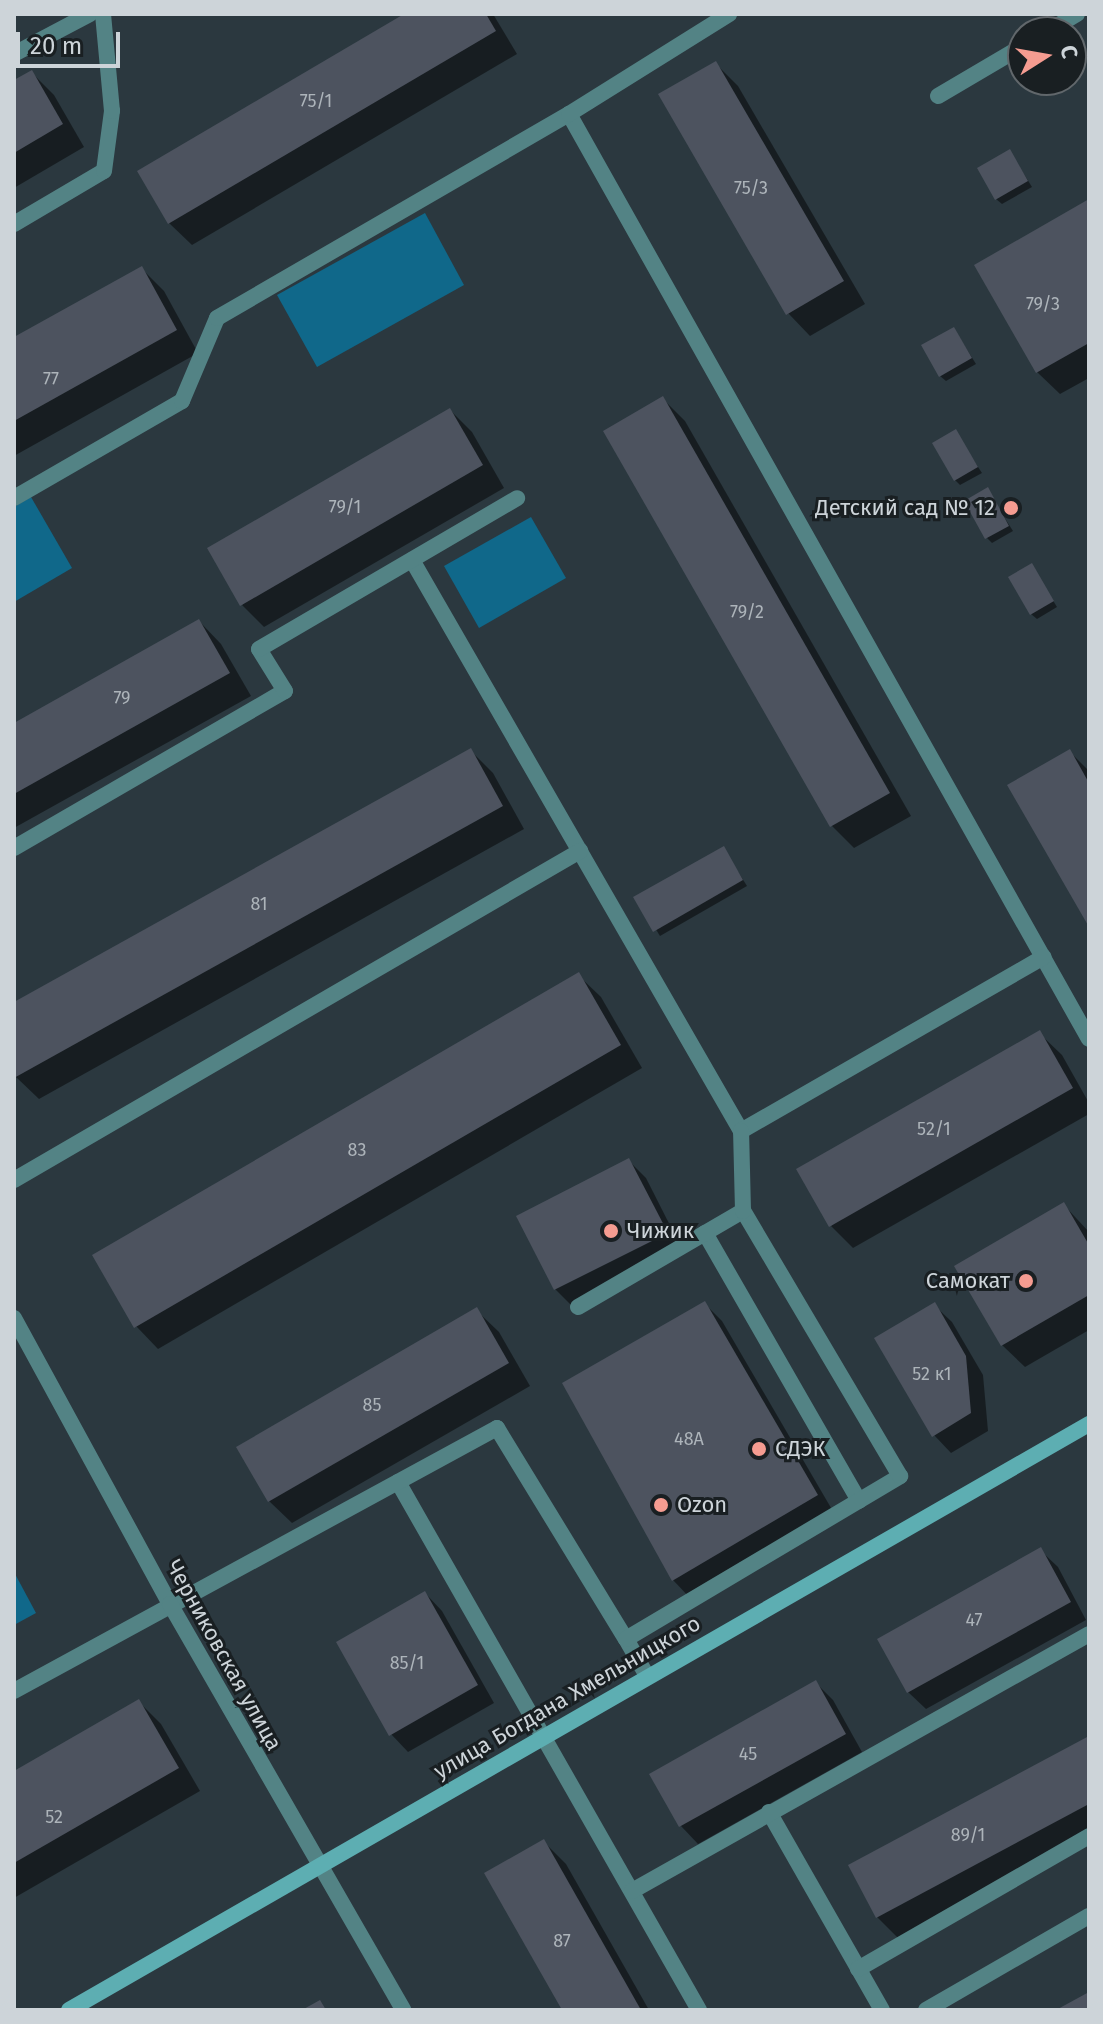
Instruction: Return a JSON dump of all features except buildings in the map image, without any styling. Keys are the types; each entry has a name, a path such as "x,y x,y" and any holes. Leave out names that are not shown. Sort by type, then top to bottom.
{"main road":[{"name":"улица Богдана Хмельницкого","path":"69,2010 1089,1424"}],"street":[{"path":"14,54 90,14"},
{"path":"14,224 104,171 112,111 103,14"},
{"path":"14,498 182,401 217,318 569,114 729,14"},
{"path":"938,96 1007,55"},
{"path":"569,114 1089,1039"},
{"path":"14,848 285,691 259,649 517,498"},
{"path":"412,560 741,1131 743,1211 900,1476 626,1639"},
{"path":"14,1180 580,851"},
{"path":"741,1131 1043,957"},
{"path":"578,1307 743,1211"},
{"path":"705,1233 859,1501"},
{"name":"Черниковская улица","path":"14,1318 170,1604 403,2010"},
{"path":"14,1691 497,1428 647,1676"},
{"path":"398,1482 699,2010"},
{"path":"632,1891 1089,1634"},
{"path":"769,1812 882,2010"},
{"path":"858,1969 1089,1836"},
{"path":"926,2010 1089,1916"}],"shaded area":[{"path":"425,213 464,285 317,367 277,295"},
{"path":"31,497 72,568 14,602 14,507"},
{"path":"531,517 566,578 479,628 444,566"},
{"path":"14,1572 36,1613 14,1625"}],"place":[{"name":"Детский сад № 12","path":"1011,508"},
{"name":"Чижик","path":"611,1231"},
{"name":"Самокат","path":"1026,1281"},
{"name":"СДЭК","path":"759,1449"},
{"name":"Ozon","path":"661,1505"}]}
